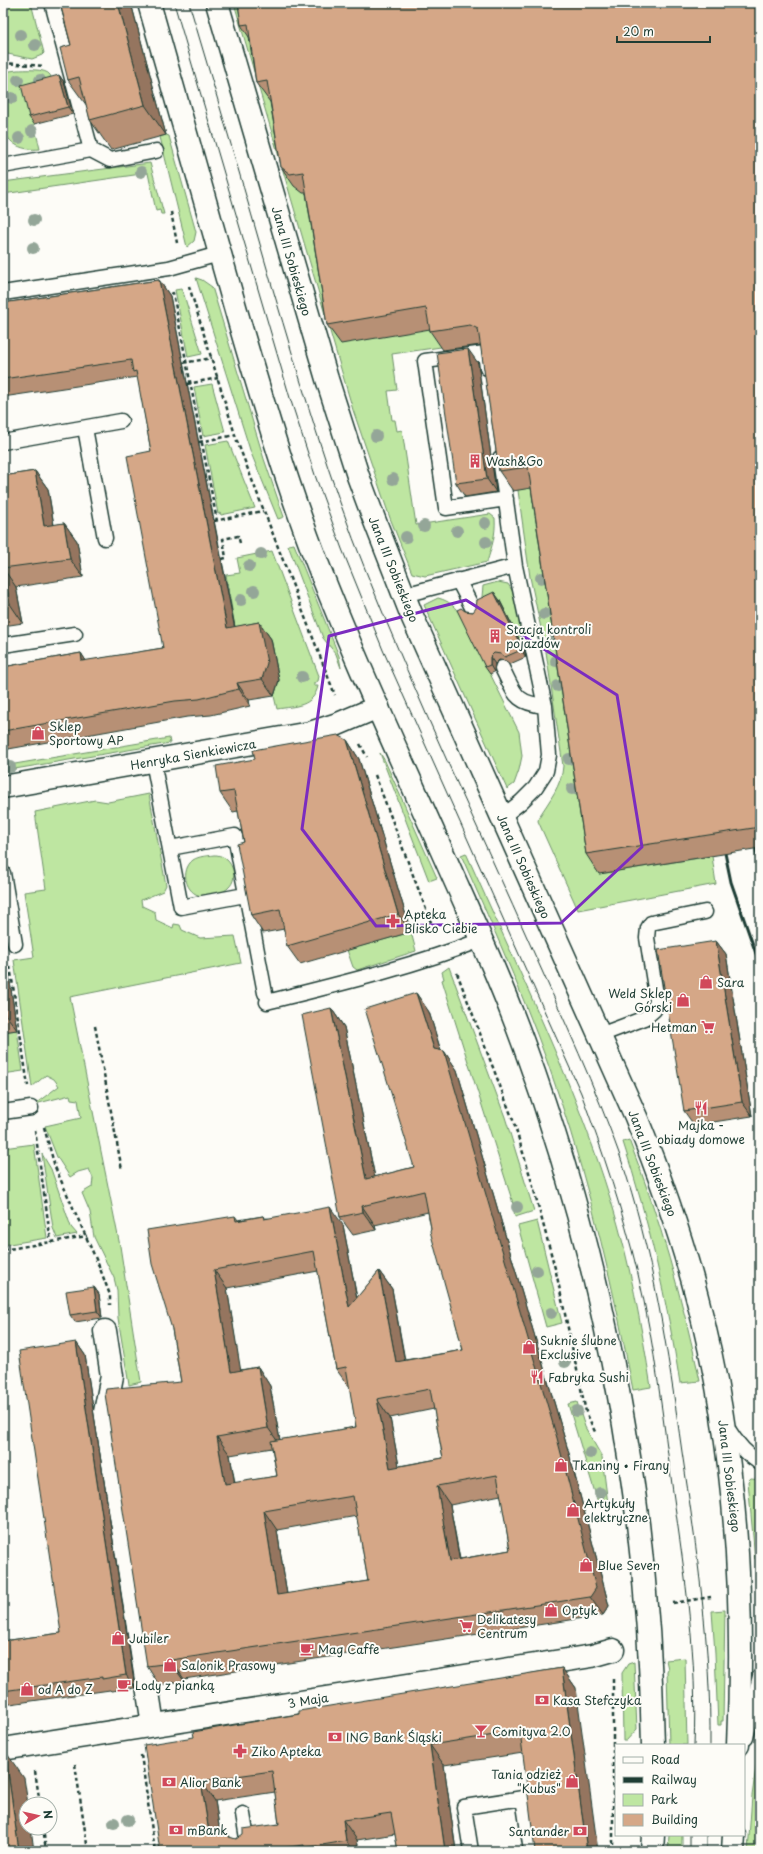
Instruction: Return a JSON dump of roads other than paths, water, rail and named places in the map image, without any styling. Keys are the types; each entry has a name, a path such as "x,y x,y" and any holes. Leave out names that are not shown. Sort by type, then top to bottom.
{"main road":[{"path":"149,3 219,254 277,449 304,526 348,638 507,999 542,1096 584,1236 605,1326 623,1426 641,1551 651,1662 653,1744"},
{"name":"Jana III Sobieskiego","path":"217,3 343,430 358,476 404,595 636,1117 664,1190 681,1240 705,1331 723,1422 734,1499 739,1558 741,1621 738,1744"},
{"name":"Henryka Sienkiewicza","path":"3,787 315,732 378,707"},
{"path":"105,1331 112,1376 105,1412 145,1726"},
{"name":"3 Maja","path":"3,1749 592,1656 613,1650"},
{"path":"652,1851 653,1836"},
{"path":"733,1851 734,1836"}],"lane":[{"path":"52,3 91,150"},
{"path":"3,166 91,150 110,160 156,151"},
{"path":"3,293 169,268 219,254"},
{"path":"489,383 485,352 425,361 446,508 506,499"},
{"path":"3,442 121,421"},
{"path":"85,428 105,538"},
{"path":"498,445 515,566 545,706 549,755 546,771 530,792 502,817"},
{"path":"404,595 515,566"},
{"path":"458,580 474,611"},
{"path":"3,645 75,634"},
{"path":"502,668 520,700 530,705 545,706"},
{"path":"153,761 181,907 246,895"},
{"path":"170,848 235,836 266,997 378,974 444,954 482,940"},
{"path":"3,873 15,944"},
{"path":"600,1035 645,1018 654,1010 657,1001 647,938 650,922 705,912"},
{"path":"3,1112 32,1108"},
{"path":"723,1422 737,1444 748,1456 760,1463"},
{"path":"744,1744 760,1676"},
{"path":"471,1851 464,1807 523,1798 531,1851"},
{"path":"243,1814 249,1851"}],"tram line":[{"path":"174,3 290,398 316,478 342,549 383,650 581,1093 605,1160 619,1205 644,1301 662,1410 690,1618 694,1681 694,1744"},
{"path":"189,3 305,395 353,539 427,717 590,1079 620,1156 632,1192 642,1229 665,1340 693,1525 706,1635 710,1708 710,1744"},
{"path":"690,1836 690,1851"},
{"path":"706,1836 706,1851"}],"railway":[{"path":"756,849 760,878"},
{"path":"725,853 731,882 760,965"}],"place":[{"name":"Wash&Go","path":"475,461"},
{"name":"Stacja kontroli pojazdów","path":"495,636"},
{"name":"Sklep Sportowy AP","path":"38,733"},
{"name":"Apteka Blisko Ciebie","path":"393,921"},
{"name":"Sara","path":"706,982"},
{"name":"Weld Sklep Górski","path":"683,1000"},
{"name":"Hetman","path":"708,1027"},
{"name":"Majka - obiady domowe","path":"701,1108"},
{"name":"Suknie ślubne Exclusive","path":"529,1347"},
{"name":"Fabryka Sushi","path":"537,1377"},
{"name":"Tkaniny • Firany","path":"561,1465"},
{"name":"Artykuły elektryczne","path":"573,1510"},
{"name":"Blue Seven","path":"586,1565"},
{"name":"Optyk","path":"551,1610"},
{"name":"Delikatesy Centrum","path":"466,1626"},
{"name":"Jubiler","path":"118,1638"},
{"name":"Mag Caffe","path":"307,1649"},
{"name":"Salonik Prasowy","path":"170,1665"},
{"name":"Lody z pianką","path":"124,1685"},
{"name":"od A do Z","path":"27,1689"},
{"name":"Kasa Stefczyka","path":"542,1700"},
{"name":"Comityva 2.0","path":"481,1731"},
{"name":"ING Bank Śląski","path":"335,1737"},
{"name":"Ziko Apteka","path":"240,1751"},
{"name":"Tania odzież \"Kubus\"","path":"572,1781"},
{"name":"Alior Bank","path":"169,1782"},
{"name":"mBank","path":"176,1830"},
{"name":"Santander","path":"580,1831"}]}
